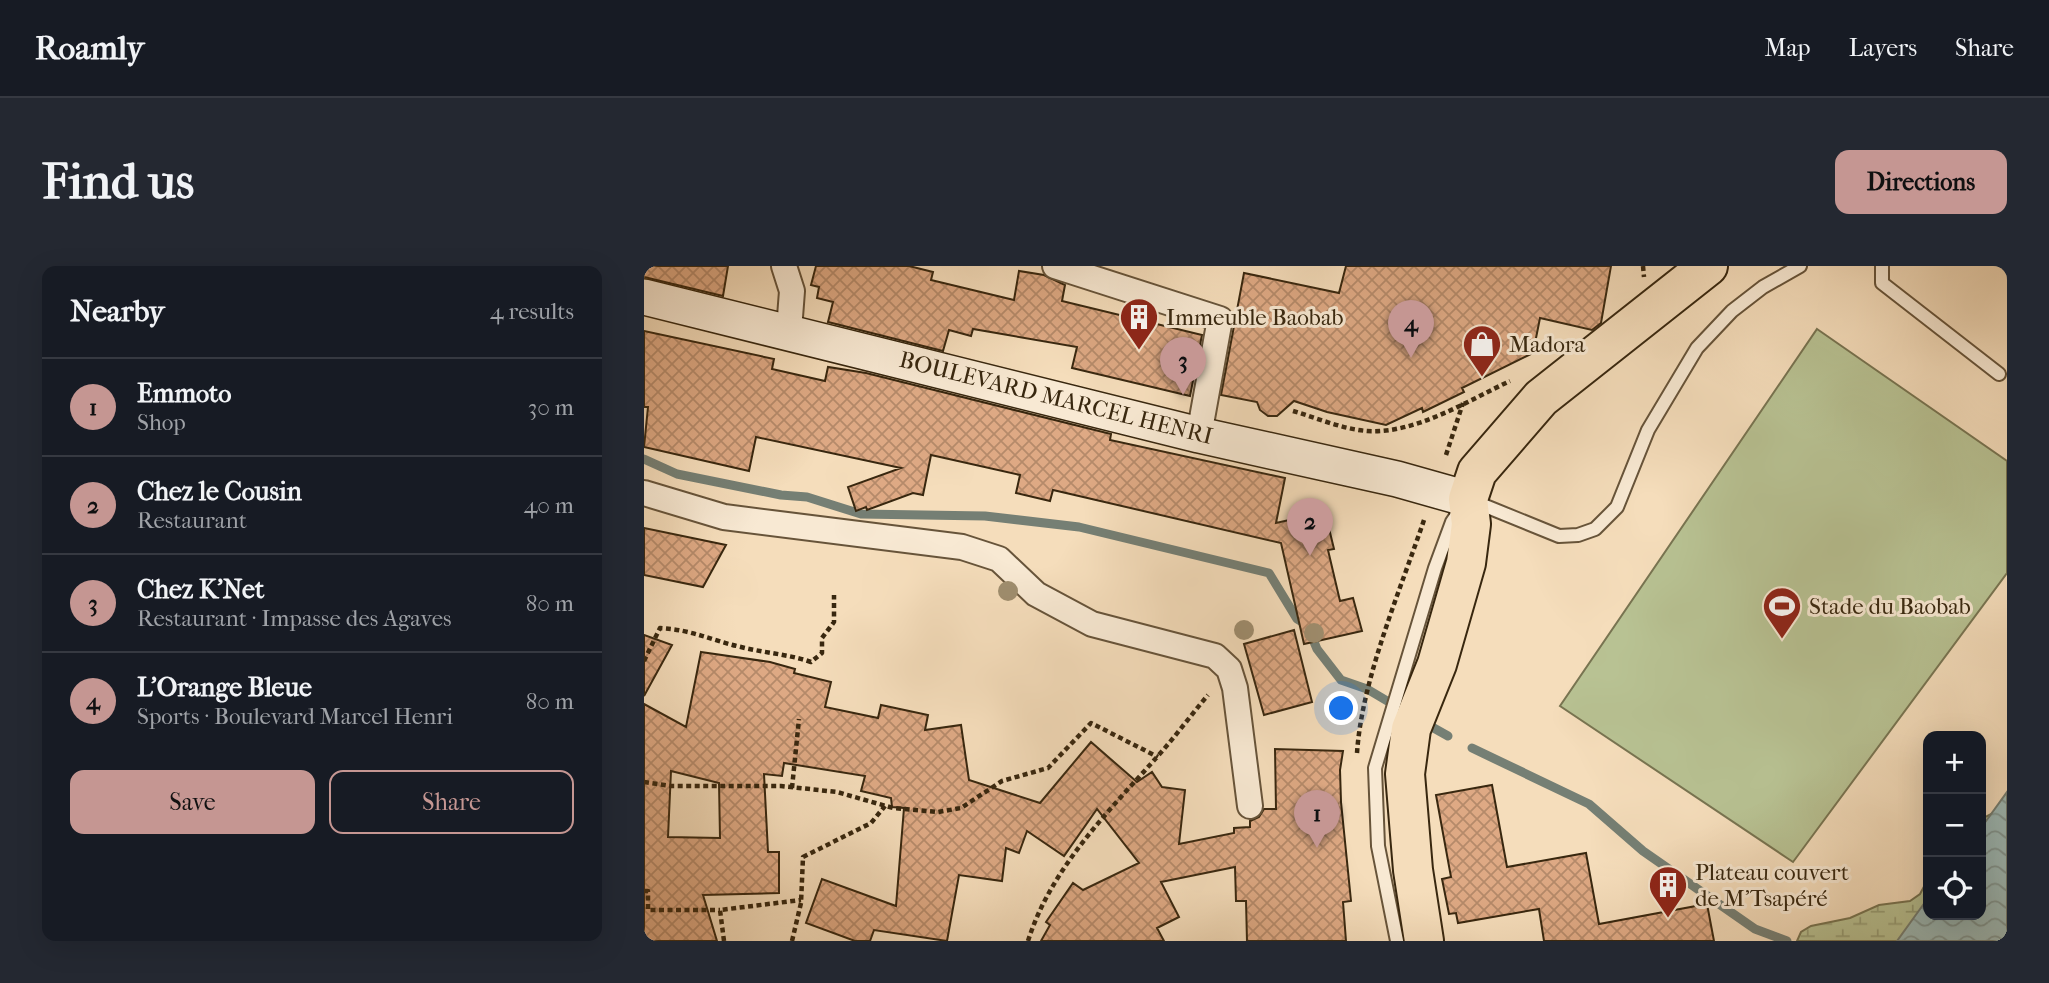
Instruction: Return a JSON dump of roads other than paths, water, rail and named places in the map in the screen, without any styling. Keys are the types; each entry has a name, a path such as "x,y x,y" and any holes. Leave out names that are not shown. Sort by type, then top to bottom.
{"main road":[{"path":"1424,941 1413,870 1405,774 1411,729 1437,664 1466,564 1471,524 1468,499 1477,472 1541,398 1708,266"},
{"name":"BOULEVARD MARCEL HENRI","path":"644,296 789,330 1199,435 1397,479 1468,499"}],"street":[{"path":"784,266 792,291 789,330"},
{"path":"1055,266 1220,319 1199,435"},
{"path":"644,494 724,517 962,547 999,559 1036,594 1092,624 1215,656 1229,669 1234,688 1250,806"}],"lane":[{"path":"1397,941 1378,846 1375,768 1435,568 1452,522 1468,499 1559,536 1578,535 1595,529 1617,507 1648,430 1697,348 1732,311 1763,287 1800,266"},
{"path":"1882,266 1882,283 1998,374"}],"water":[{"path":"2007,792 2007,941 1897,941 1923,905 1923,920 1986,920 1986,821"}],"waterway":[{"path":"644,459 677,474 781,495 807,497 861,514 985,516 1079,527 1269,573 1297,619 1307,625 1317,649 1341,680 1367,689 1399,708"},
{"path":"1423,722 1448,736"},
{"path":"1472,748 1589,804 1643,851 1755,929 1787,941"}],"place":[{"name":"Immeuble Baobab","path":"1139,351"},
{"name":"L'Orange Bleue","path":"1411,358"},
{"name":"Madora","path":"1482,378"},
{"name":"Chez K'Net","path":"1183,395"},
{"name":"Chez le Cousin","path":"1310,556"},
{"name":"Stade du Baobab","path":"1782,640"},
{"name":"Emmoto","path":"1317,848"},
{"name":"Plateau couvert de M'Tsapéré","path":"1668,919"}]}
